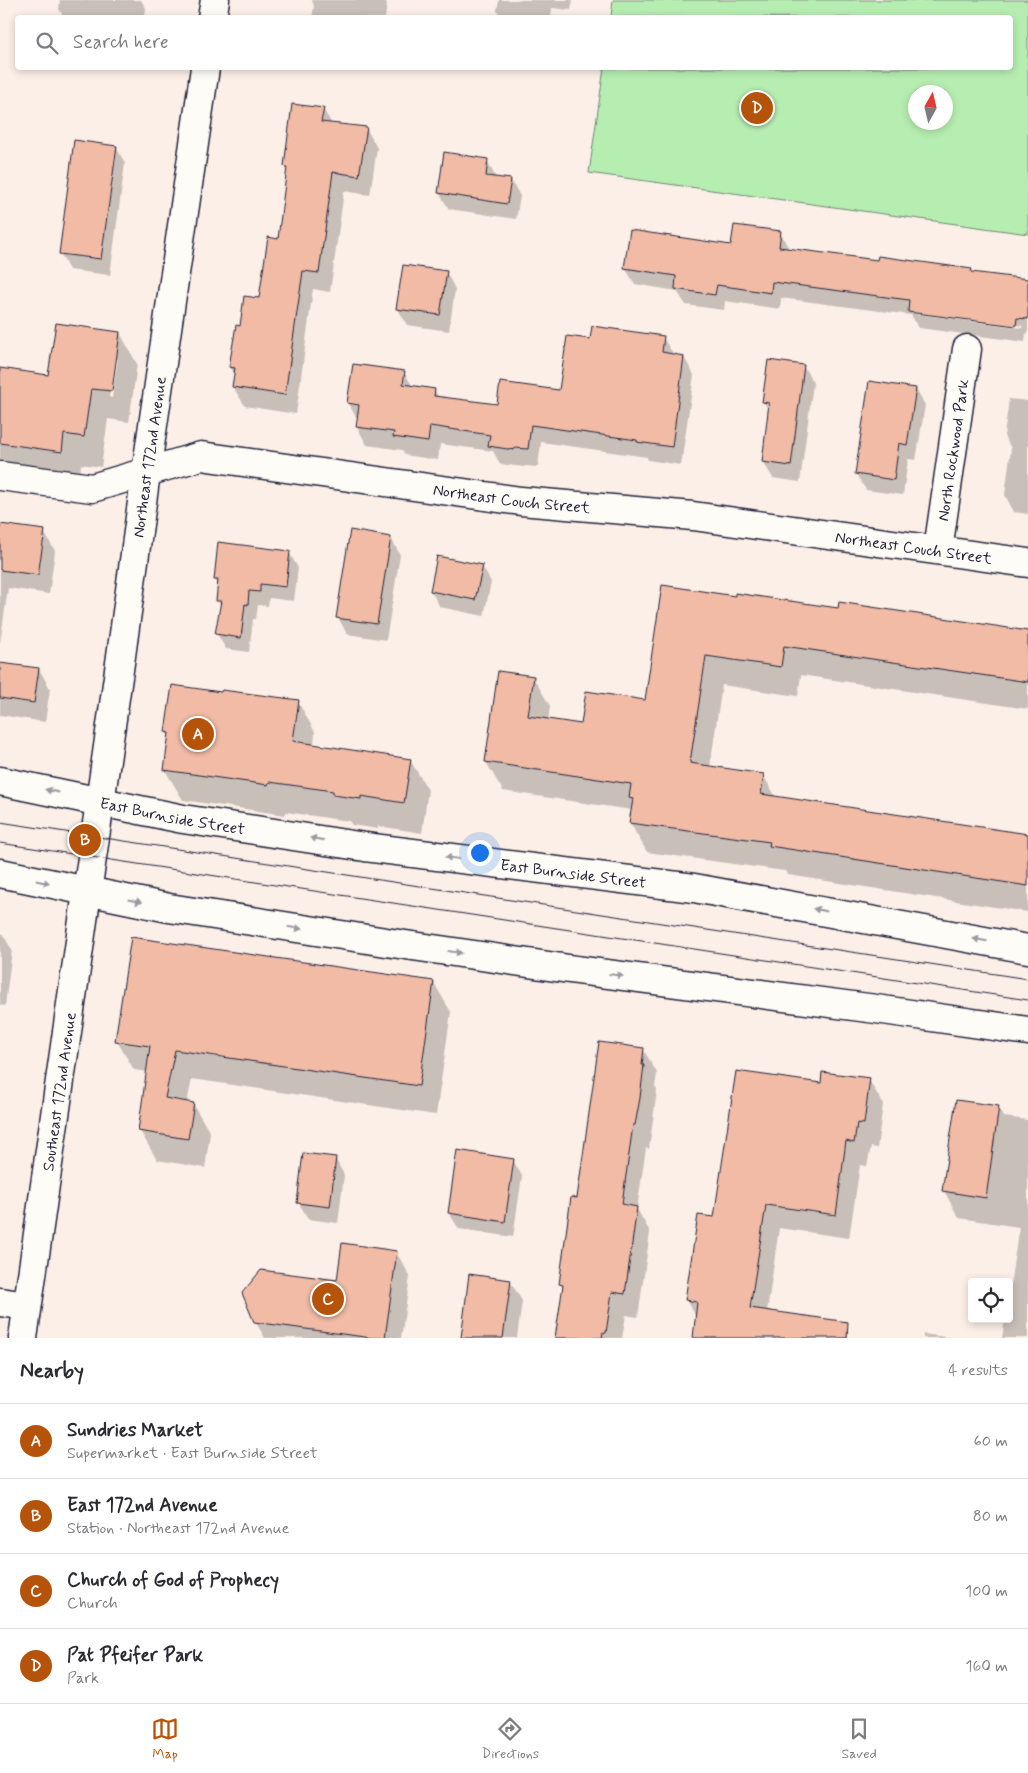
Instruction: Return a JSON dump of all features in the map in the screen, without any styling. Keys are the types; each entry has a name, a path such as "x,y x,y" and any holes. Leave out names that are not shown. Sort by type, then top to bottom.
{"street":[{"path":"212,15 215,0"},
{"name":"Northeast 172nd Avenue","path":"94,846 205,70"},
{"name":"North Rockwood Park","path":"938,550 967,349"},
{"name":"Northeast Couch Street","path":"0,476 92,488 201,456 521,501 693,516 1028,564"},
{"name":"East Burnside Street","path":"0,780 183,819 365,847 694,888 1028,949"},
{"name":"Southeast 172nd Avenue","path":"23,1338 94,846"},
{"path":"0,872 169,908 399,944 1028,1031"},
{"path":"0,1302 28,1306"}],"green space":[{"path":"613,0 1028,0 1028,234 589,173 604,70 1013,70 1013,15 611,15"}],"building":[{"path":"292,104 324,108 321,122 367,127 359,176 333,172 319,273 303,271 285,395 232,387 235,368 229,367 236,325 240,326 244,296 259,298 268,237 278,239 287,167 284,166"},
{"path":"74,140 117,146 101,259 59,254"},
{"path":"444,152 488,159 486,176 511,179 507,204 438,193"},
{"path":"734,225 781,231 779,247 877,260 878,256 972,269 971,272 1028,279 1028,319 1017,318 1016,326 908,312 909,300 772,282 771,293 717,285 715,295 675,289 676,276 624,268 630,230 731,245"},
{"path":"403,265 447,271 440,315 396,309"},
{"path":"56,323 120,332 112,391 91,389 84,437 64,434 62,452 0,443 0,368 48,375"},
{"path":"592,326 664,336 662,352 684,356 672,447 637,442 637,440 531,425 528,449 515,448 514,450 488,446 490,435 430,426 428,442 393,437 394,432 356,427 359,405 347,403 353,364 405,371 403,384 435,389 434,396 497,404 500,382 559,390 567,336 590,339"},
{"path":"768,360 804,365 791,466 762,462 769,403 762,402"},
{"path":"869,381 916,388 907,445 899,443 894,480 855,474"},
{"path":"0,524 45,530 38,575 0,570"},
{"path":"350,530 391,537 377,624 336,618"},
{"path":"218,542 290,551 286,587 260,584 260,592 249,591 248,605 245,604 241,638 215,634 221,601 216,601 218,580 214,580"},
{"path":"437,556 483,565 475,600 430,591"},
{"path":"662,585 735,596 735,593 838,608 839,602 1028,631 1028,682 784,646 781,667 706,656 690,763 764,774 761,794 1028,834 1028,886 769,846 770,842 629,823 633,799 629,798 631,784 485,762 498,671 534,676 528,716 581,724 586,691 645,700"},
{"path":"0,663 39,668 34,703 0,698"},
{"path":"172,685 299,700 293,741 411,759 404,803 361,796 361,799 333,795 333,791 269,782 268,785 164,770 169,733 165,732"},
{"path":"131,937 434,981 419,1086 175,1050 165,1098 194,1103 188,1139 138,1131 150,1046 115,1041"},
{"path":"599,1042 644,1048 640,1098 635,1125 633,1125 622,1204 637,1207 625,1294 612,1292 606,1333 603,1332 602,1338 555,1338 563,1285 559,1284 571,1197 577,1198"},
{"path":"736,1071 821,1083 822,1072 870,1078 864,1124 857,1123 854,1143 846,1141 836,1215 766,1205 750,1308 848,1322 847,1338 693,1338 697,1302 685,1300 698,1215 714,1217"},
{"path":"956,1100 999,1106 986,1198 942,1191"},
{"path":"457,1150 514,1159 505,1222 448,1213"},
{"path":"303,1153 336,1157 330,1207 297,1203"},
{"path":"342,1243 397,1251 385,1338 372,1338 254,1322 242,1293 261,1270 337,1280"},
{"path":"469,1274 511,1280 503,1338 461,1338"}],"tram line":[{"path":"0,822 1028,979"},
{"path":"0,843 1028,1000"}],"place":[{"name":"Pat Pfeifer Park","path":"757,108"},
{"name":"Sundries Market","path":"198,734"},
{"name":"East 172nd Avenue","path":"85,840"},
{"name":"Church of God of Prophecy","path":"328,1299"}]}
